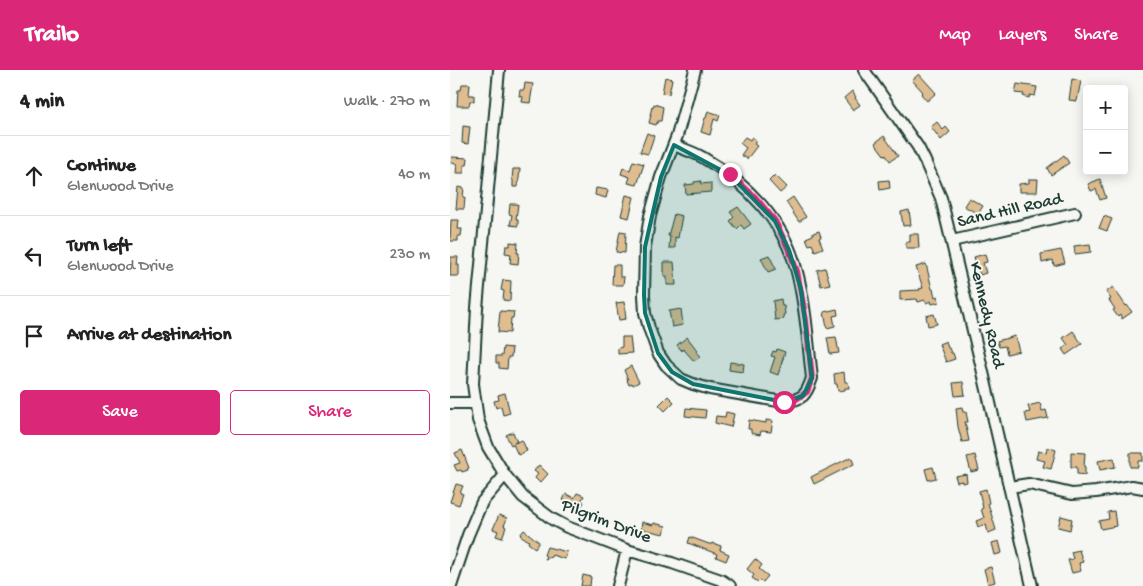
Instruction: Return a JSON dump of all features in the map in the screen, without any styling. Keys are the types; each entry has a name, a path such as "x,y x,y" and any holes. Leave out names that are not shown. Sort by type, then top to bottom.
{"street":[{"name":"Pilgrim Drive","path":"499,70 473,384 478,420 488,447 505,475 523,497 552,519 567,527 627,550 672,562 721,580 730,586"},
{"path":"674,145 701,156 730,174 755,197 775,221 789,250 801,289 812,378 807,392 795,400 784,402 710,389 680,378 672,372 658,353 645,313 646,247 650,216 661,176 677,136 695,70"},
{"name":"Kennedy Road","path":"864,70 926,161 941,198 1032,586"},
{"name":"Sand Hill Road","path":"952,241 1075,213"},
{"path":"450,403 475,403"},
{"path":"451,586 468,535 482,502 505,475"},
{"path":"1009,487 1029,484 1072,494 1132,486 1143,488"},
{"path":"618,586 627,550"}],"highlighted area":[{"path":"674,145 730,175 775,221 789,250 801,289 812,378 803,396 784,402 693,384 672,372 658,353 645,313 644,295 645,247 661,177"}],"building":[{"path":"919,74 936,93 927,101 921,94 923,92 912,80"},
{"path":"665,77 672,79 669,94 662,93"},
{"path":"1072,79 1081,81 1077,101 1069,100"},
{"path":"525,83 533,84 530,103 522,102 523,97 519,96 520,90 524,90"},
{"path":"462,84 470,84 469,95 474,95 474,101 470,101 469,106 457,106 458,90 461,90"},
{"path":"1017,84 1037,87 1035,96 1030,95 1029,98 1023,96 1024,94 1015,93"},
{"path":"852,91 860,105 853,110 844,98"},
{"path":"654,104 663,107 661,121 658,121 656,125 649,123"},
{"path":"708,111 720,115 718,121 714,119 710,135 701,132"},
{"path":"937,122 943,130 946,127 950,132 941,140 931,127"},
{"path":"463,126 470,127 468,144 462,143"},
{"path":"647,133 654,136 648,154 640,152"},
{"path":"884,136 898,156 890,161 875,143"},
{"path":"745,137 750,140 752,137 756,140 754,144 757,146 747,159 741,155 746,148 740,143"},
{"path":"1064,155 1069,163 1051,175 1047,168"},
{"path":"452,157 468,158 467,165 464,165 464,173 456,173 457,164 451,163"},
{"path":"633,161 644,164 637,185 628,183 630,177 621,174 623,168 630,170"},
{"path":"513,169 520,169 518,187 513,187"},
{"path":"775,175 787,187 780,193 769,181"},
{"path":"1029,179 1038,179 1037,192 1019,192 1019,184 1029,183"},
{"path":"1100,179 1106,198 1100,200 1096,189 1091,191 1088,184"},
{"path":"889,180 890,188 880,190 879,181"},
{"path":"701,181 701,184 711,183 711,192 686,194 685,185"},
{"path":"458,187 464,188 464,209 456,209"},
{"path":"596,188 608,190 606,198 595,195"},
{"path":"626,195 634,197 629,218 621,216"},
{"path":"793,197 806,217 799,222 786,202"},
{"path":"969,198 983,206 978,214 964,206"},
{"path":"510,204 518,204 516,219 518,219 518,226 510,225 512,215 509,214"},
{"path":"738,207 751,224 744,229 741,225 737,229 730,221 734,217 730,212"},
{"path":"909,210 911,225 903,226 901,212"},
{"path":"674,214 682,216 678,238 675,237 675,248 669,248 670,236 668,236"},
{"path":"1104,216 1112,219 1107,231 1099,228"},
{"path":"451,220 459,220 458,229 462,229 461,236 458,236 458,241 450,241"},
{"path":"620,231 626,232 625,253 616,252"},
{"path":"819,231 821,237 819,238 823,248 815,251 812,244 809,245 806,238"},
{"path":"910,234 918,234 919,248 906,248 906,242 910,242"},
{"path":"510,242 518,243 518,264 510,263 511,254 505,253 506,246 510,246"},
{"path":"1090,244 1091,252 1075,254 1074,246"},
{"path":"1061,250 1065,263 1054,266 1053,260 1042,263 1041,254"},
{"path":"985,254 987,262 983,263 986,273 980,275 974,257"},
{"path":"769,255 776,269 768,272 761,258"},
{"path":"451,257 458,257 459,276 450,276"},
{"path":"664,262 674,262 676,285 667,285 667,276 664,276"},
{"path":"926,264 932,289 935,297 938,296 939,302 932,304 931,301 926,303 925,300 918,302 917,299 900,300 900,291 920,290 923,288 916,267"},
{"path":"613,265 620,265 620,277 624,277 623,285 612,285"},
{"path":"825,268 830,284 821,286 817,270"},
{"path":"503,280 511,281 510,301 503,300 504,291 501,290"},
{"path":"1113,287 1132,312 1122,319 1113,310 1115,309 1106,292"},
{"path":"781,299 782,306 784,306 784,319 775,320 773,301"},
{"path":"624,302 626,319 619,320 616,303"},
{"path":"681,309 683,325 672,327 669,311"},
{"path":"837,309 838,315 833,316 835,326 827,328 824,312"},
{"path":"500,311 514,312 513,318 511,318 510,333 498,332"},
{"path":"934,314 937,324 928,326 926,316"},
{"path":"1073,331 1082,344 1066,355 1062,349 1068,345 1063,338"},
{"path":"1015,336 1019,351 1007,354 1005,346 999,347 997,341"},
{"path":"622,337 630,337 632,353 618,354 618,348 622,347"},
{"path":"687,337 700,357 694,361 677,345"},
{"path":"836,337 839,353 830,354 827,338"},
{"path":"946,341 955,359 946,362 939,344"},
{"path":"503,347 512,348 511,357 508,357 507,369 499,368 499,363 496,363 496,356 502,356"},
{"path":"777,349 785,352 778,375 770,372 775,357 771,356 773,351 776,352"},
{"path":"730,362 744,364 743,372 729,370"},
{"path":"631,366 639,382 629,385 624,370"},
{"path":"844,372 845,382 848,382 849,388 838,391 834,374"},
{"path":"963,382 965,395 955,396 953,383"},
{"path":"505,393 510,413 503,415 501,406 496,408 494,401 499,400 498,395"},
{"path":"668,396 674,402 665,411 659,405"},
{"path":"1040,403 1042,411 1046,410 1048,418 1027,422 1025,413 1030,412 1028,406"},
{"path":"962,407 963,412 966,412 968,422 965,422 969,441 962,442 956,408"},
{"path":"686,408 706,410 705,418 685,416"},
{"path":"726,412 734,414 731,427 715,423 716,416 725,417"},
{"path":"749,420 766,423 766,420 773,421 771,432 761,431 760,435 751,433 751,429 748,429"},
{"path":"513,432 517,442 522,440 527,451 518,455 506,435"},
{"path":"1047,447 1056,450 1051,469 1043,467 1045,461 1036,459 1038,451 1046,453"},
{"path":"462,450 469,468 462,472 461,470 457,471 454,465 460,463 455,453"},
{"path":"1071,452 1085,453 1085,475 1077,474 1077,467 1071,467"},
{"path":"1130,453 1143,453 1143,461 1138,461 1138,467 1130,467"},
{"path":"975,455 979,470 971,472 967,457"},
{"path":"851,457 854,464 814,484 811,477"},
{"path":"1114,458 1115,467 1100,470 1098,461"},
{"path":"539,465 548,474 540,483 535,478 538,474 534,471"},
{"path":"933,467 936,478 928,480 925,469"},
{"path":"966,474 967,482 957,482 955,476"},
{"path":"456,484 463,486 460,493 463,494 459,505 450,502"},
{"path":"986,489 996,530 988,533 986,524 978,527 976,521 984,518 979,491"},
{"path":"577,493 584,496 581,501 584,502 580,509 563,500 566,494 574,498"},
{"path":"1114,511 1116,526 1101,529 1099,521 1109,519 1108,512"},
{"path":"499,515 507,518 502,538 496,536 498,531 493,529"},
{"path":"1061,516 1072,519 1070,530 1058,527"},
{"path":"642,522 666,526 664,534 641,529"},
{"path":"524,530 539,542 535,548 520,535"},
{"path":"690,537 721,546 720,550 729,554 726,561 716,557 717,554 688,543"},
{"path":"999,541 1002,553 995,555 992,543"},
{"path":"547,547 567,552 565,559 552,555 545,559 546,556 544,555"},
{"path":"1079,550 1083,562 1079,563 1081,571 1072,573 1068,560 1073,559 1071,552"},
{"path":"755,559 762,565 759,569 768,576 763,582 760,580 758,582 752,578 754,575 747,569"},
{"path":"991,567 995,582 988,584 984,569"},
{"path":"583,575 591,577 590,586 581,586"}],"route":[{"path":"730,174 755,197 775,221 797,271 806,320 812,378 807,392 803,396 784,402"}]}
